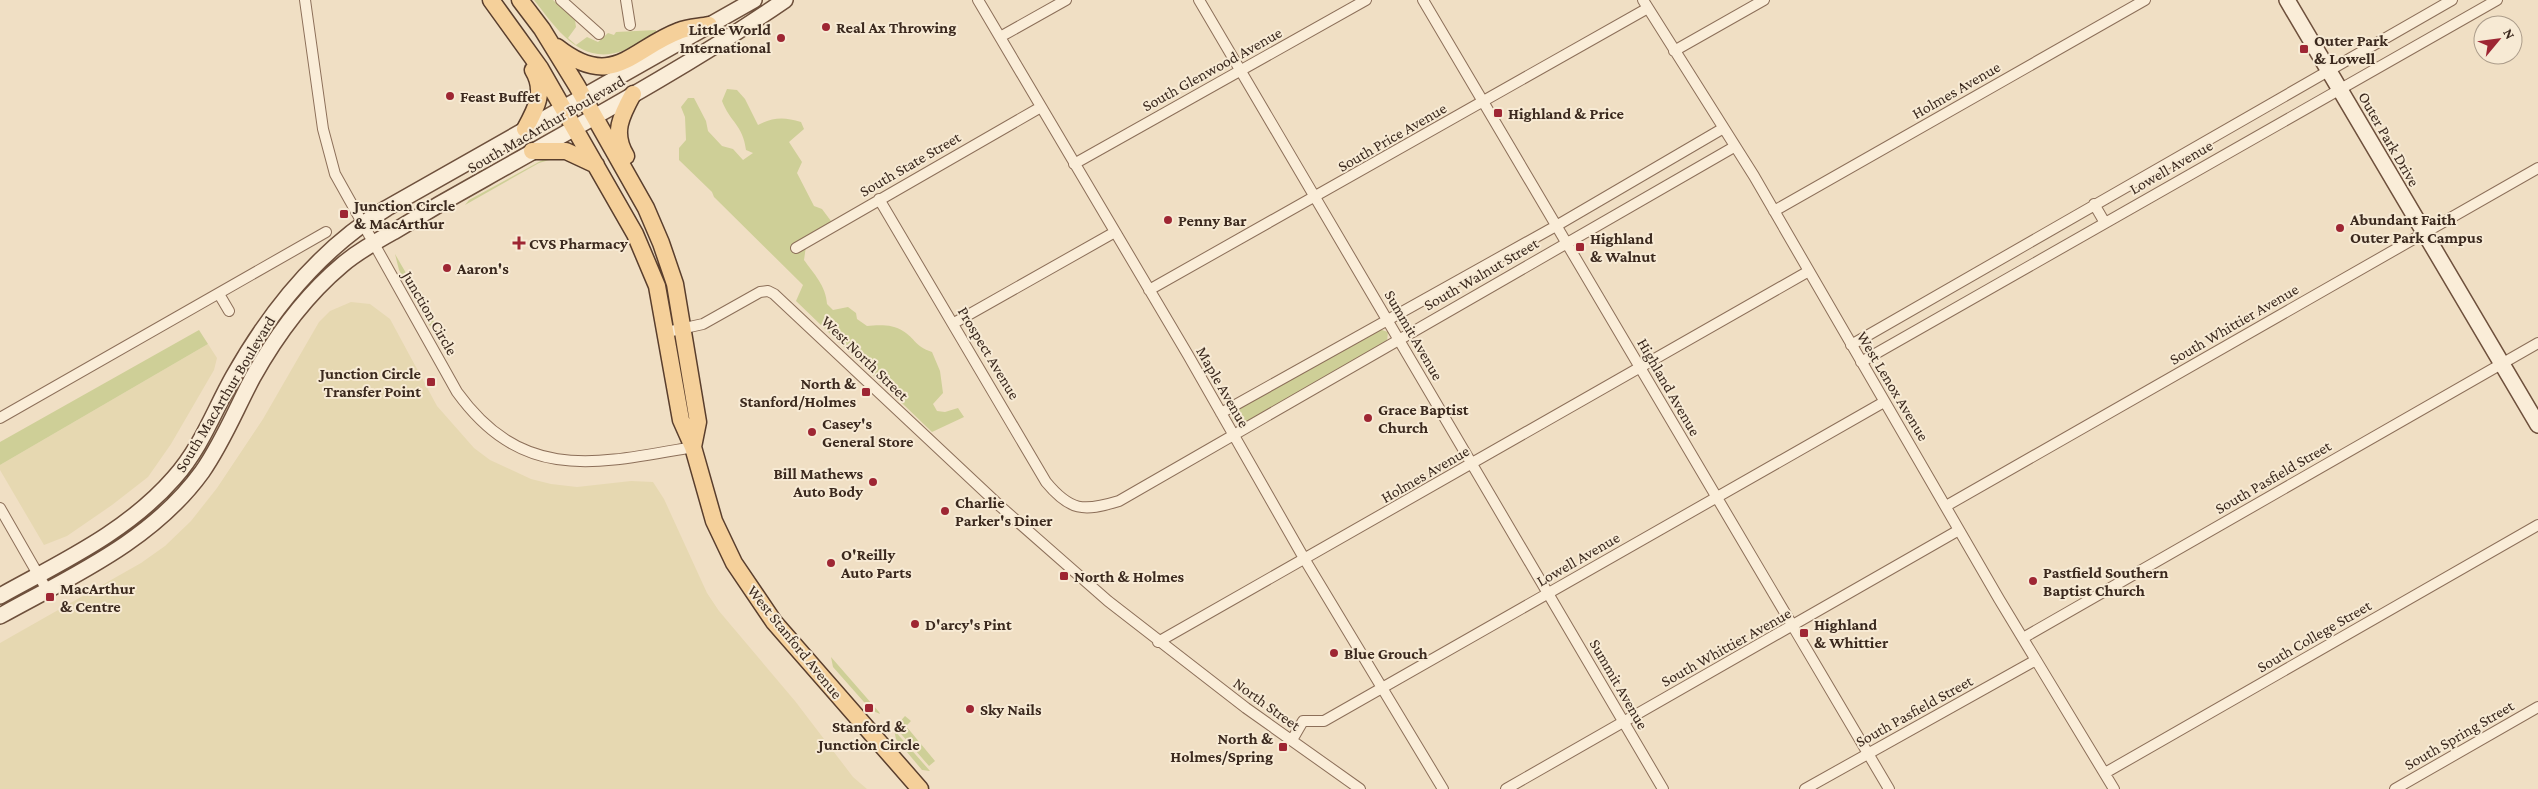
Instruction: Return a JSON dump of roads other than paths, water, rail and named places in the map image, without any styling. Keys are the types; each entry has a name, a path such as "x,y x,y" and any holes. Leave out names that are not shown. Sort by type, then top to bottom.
{"main road":[{"path":"480,0 512,40 538,80 538,105 526,129"},
{"name":"West Stanford Avenue","path":"491,0 524,43 564,108 647,261 657,286 680,420 693,447 714,521 734,563 755,596 920,789"},
{"path":"520,0 556,47 577,61 595,66 607,66 630,58 679,30 709,25"},
{"name":"South MacArthur Boulevard","path":"0,596 122,525 153,500 175,477 201,440 232,378 277,308 309,271 362,225 387,208 754,0"},
{"name":"South MacArthur Boulevard","path":"0,616 124,546 163,515 189,488 221,442 252,380 286,326 324,281 351,258 532,151 730,38 785,0"},
{"name":"Outer Park Drive","path":"2286,0 2538,425"},
{"name":"West Stanford Avenue","path":"544,32 646,208 668,262 684,329 698,422 693,447"},
{"path":"633,94 620,118 619,140 646,193 646,208"},
{"path":"532,151 566,151 596,165"}],"street":[{"name":"Junction Circle","path":"305,0 323,129 328,153 339,183 457,392 471,411 491,430 509,442 534,454 578,462 591,463 693,447"},
{"path":"562,0 599,34"},
{"path":"626,0 630,26"},
{"name":"Maple Avenue","path":"978,0 1221,413 1305,560 1443,789"},
{"path":"1000,37 1066,0"},
{"name":"Summit Avenue","path":"1199,0 1663,789"},
{"name":"South Glenwood Avenue","path":"1074,164 1366,0"},
{"name":"Highland Avenue","path":"1423,0 1889,789"},
{"path":"1674,51 1764,0"},
{"name":"Holmes Avenue","path":"1778,209 2145,0"},
{"name":"Lowell Avenue","path":"1851,344 2452,0"},
{"name":"Lowell Avenue","path":"1861,362 2497,0"},
{"name":"South Price Avenue","path":"1149,290 1483,102 1645,4"},
{"name":"West Lenox Avenue","path":"1645,4 1722,129 1778,209 1809,272 2023,638 2105,773 2110,788"},
{"name":"South State Street","path":"796,248 1041,107"},
{"name":"South Walnut Street","path":"1221,413 1556,226 1722,129"},
{"name":"South Walnut Street","path":"1085,508 1119,501 1734,147"},
{"name":"South Whittier Avenue","path":"1946,506 2538,168"},
{"name":"Prospect Avenue","path":"879,199 1046,482 1067,503 1085,508"},
{"path":"2094,204 2105,223"},
{"path":"0,418 326,232"},
{"path":"954,324 1115,232"},
{"name":"Holmes Avenue","path":"1158,642 1809,272"},
{"name":"West North Street","path":"666,332 684,329 712,320 760,292 768,291 774,294 1042,544 1158,642"},
{"path":"219,294 229,311"},
{"name":"South Pasfield Street","path":"2023,638 2538,343"},
{"name":"Lowell Avenue","path":"1292,740 1303,721 1324,721 1715,496 1884,402"},
{"path":"0,508 47,590"},
{"name":"South College Street","path":"2105,773 2538,524"},
{"name":"South Whittier Avenue","path":"1506,789 1960,530"},
{"name":"North Street","path":"1158,642 1360,789"},
{"name":"South Pasfield Street","path":"1806,789 2036,660"},
{"name":"South Spring Street","path":"2395,789 2538,706"}],"place":[{"name":"Real Ax Throwing","path":"826,27"},
{"name":"Little World International","path":"781,38"},
{"name":"Outer Park & Lowell","path":"2304,49"},
{"name":"Feast Buffet","path":"450,96"},
{"name":"Highland & Price","path":"1498,113"},
{"name":"Junction Circle & MacArthur","path":"344,214"},
{"name":"Penny Bar","path":"1168,220"},
{"name":"Abundant Faith Outer Park Campus","path":"2340,228"},
{"name":"CVS Pharmacy","path":"519,243"},
{"name":"Highland & Walnut","path":"1580,247"},
{"name":"Aaron's","path":"447,268"},
{"name":"Junction Circle Transfer Point","path":"431,382"},
{"name":"North & Stanford/Holmes","path":"866,392"},
{"name":"Grace Baptist Church","path":"1368,418"},
{"name":"Casey's General Store","path":"812,432"},
{"name":"Bill Mathews Auto Body","path":"873,482"},
{"name":"Charlie Parker's Diner","path":"945,511"},
{"name":"O'Reilly Auto Parts","path":"831,563"},
{"name":"North & Holmes","path":"1064,576"},
{"name":"Pastfield Southern Baptist Church","path":"2033,581"},
{"name":"MacArthur & Centre","path":"50,597"},
{"name":"D'arcy's Pint","path":"915,624"},
{"name":"Highland & Whittier","path":"1804,633"},
{"name":"Blue Grouch","path":"1334,653"},
{"name":"Stanford & Junction Circle","path":"869,708"},
{"name":"Sky Nails","path":"970,709"},
{"name":"North & Holmes/Spring","path":"1283,747"}]}
